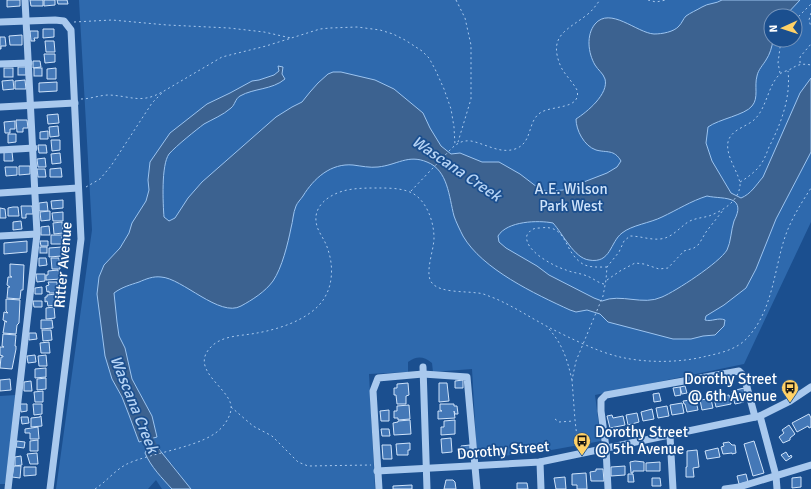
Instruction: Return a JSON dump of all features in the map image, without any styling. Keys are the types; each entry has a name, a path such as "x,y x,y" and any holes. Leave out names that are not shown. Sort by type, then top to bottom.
{"street":[{"path":"8,489 38,234 25,0"},
{"path":"0,22 55,20 66,23"},
{"name":"Ritter Avenue","path":"50,489 81,239 71,30 66,23"},
{"path":"0,64 29,63"},
{"path":"0,107 75,101"},
{"path":"0,150 34,148"},
{"path":"0,193 78,188"},
{"path":"0,236 38,234"},
{"path":"423,371 427,489"},
{"path":"379,489 373,391 378,378 423,371 467,377 476,489"},
{"path":"608,489 606,448 601,411 601,400 606,395 739,371 744,376 758,417 776,476 777,489"},
{"name":"Dorothy Street","path":"377,468 426,469 540,462 758,417 790,401 811,387"},
{"path":"670,436 673,489"},
{"path":"540,462 541,489"},
{"path":"725,489 739,488 811,465"}],"path":[{"path":"456,0 465,18 471,45 471,99 458,143"},
{"path":"410,191 458,143 471,141 502,150 517,148 522,146 527,141 532,123 539,114 549,109 569,105 575,101 578,94 577,90 561,67 557,54 557,42 564,31 590,12 600,0"},
{"path":"648,0 656,2 666,0"},
{"path":"803,12 811,4"},
{"path":"811,13 809,20 811,27"},
{"path":"66,23 112,20 167,25 229,28 264,32 292,38"},
{"path":"75,101 109,95 134,99 153,97 222,57 330,28 357,27 393,34 411,44 429,58 444,89 451,109 455,145"},
{"path":"800,64 800,56 811,44"},
{"path":"780,48 778,63 781,73"},
{"path":"606,280 635,263 644,264 659,269 668,268 684,252 700,244 706,232 732,202 738,191 740,182 731,160 728,141 732,134 758,115 781,73 800,64 811,65"},
{"path":"740,182 749,177 758,168 779,129 786,105 789,79 788,71"},
{"path":"78,188 84,188 100,179 111,166 152,103 164,91"},
{"path":"377,468 308,466 298,462 272,436 253,426 231,407 228,398 207,372 205,361 206,355 213,345 218,342 236,335 258,333 288,325 306,315 322,302 330,285 331,272 328,250 316,224 316,214 320,205 328,198 338,193 358,188 391,188 410,191 423,204 433,224 434,244 429,276 433,284 437,287 447,290 479,293 494,298 548,327 584,344 619,357 666,361 699,358 729,350 740,345 747,338 759,320 774,283 784,238 791,222 811,188"},
{"path":"572,380 576,361 603,296 607,267 624,241 630,236 656,239 664,238 670,236 694,219 709,216 725,209"},
{"path":"605,284 557,267 536,254 526,241 527,235 534,229 542,227 554,228 561,234 572,254 580,262 589,266 607,267"},
{"path":"548,327 558,339 568,362 572,380 575,420 580,453"},
{"path":"95,489 119,469 137,460 205,439 217,432 228,418 231,407"},
{"path":"555,419 559,422 575,420"}],"green space":[{"name":"A.E. Wilson Park West","path":"79,0 811,0 811,222 744,364 595,395 601,441 535,453 477,458 472,369 433,372 432,363 423,358 417,358 408,362 408,372 369,374 375,489 191,489 171,463 160,475 172,489 162,489 156,480 148,489 56,489 92,230"},
{"path":"16,395 5,484 0,484 0,396"}],"water":[{"path":"722,0 800,0 792,8 763,8 763,48 771,48 769,55 759,70 756,80 756,96 754,103 744,112 708,127 706,143 712,161 731,193 741,198 745,196 763,177 800,93 811,78 811,152 776,219 756,269 746,288 724,305 706,316 705,320 725,320 724,326 715,335 691,339 673,339 608,322 600,314 587,310 576,312 570,310 510,279 483,259 463,236 454,216 449,193 443,178 434,166 427,162 414,159 378,167 353,165 337,166 324,173 312,183 297,204 282,262 273,281 262,292 241,306 232,308 223,307 170,279 161,277 147,279 114,293 119,336 125,348 132,379 152,416 157,437 139,442 122,397 112,379 105,356 97,294 99,277 104,265 120,248 129,233 132,223 146,201 149,190 148,180 150,162 170,133 207,104 252,81 274,75 279,71 278,66 283,67 282,74 285,79 280,83 245,93 240,96 231,108 204,124 169,154 166,159 163,194 164,217 169,221 175,218 188,198 202,182 276,117 302,102 318,83 328,74 333,72 341,72 375,80 394,89 423,113 441,146 451,154 460,153 482,162 499,162 520,174 542,190 563,190 607,173 617,167 621,161 613,153 596,150 588,145 579,133 576,123 576,119 596,102 604,91 605,79 595,65 589,44 590,33 595,24 601,19 616,19 647,33 664,33 677,28 686,16 704,6","holes":["707,196 734,201 738,208 727,250 715,262 687,283 668,294 655,299 640,300 617,298 602,301 549,275 499,242 498,236 508,227 531,222 553,223 578,255 589,260 602,259 606,256 618,237 626,230 657,219"]},
{"path":"153,445 158,448 191,489 172,489 150,463 145,453 148,447"}],"building":[{"path":"7,0 20,0 20,6 7,7"},
{"path":"30,0 43,0 43,6 31,6"},
{"path":"44,0 55,0 55,5 44,6"},
{"path":"57,0 67,0 68,4 58,4"},
{"path":"43,29 54,29 54,37 43,38"},
{"path":"30,31 38,31 38,38 34,38 35,41 31,41"},
{"path":"22,35 22,45 10,45 9,36"},
{"path":"0,37 5,37 6,46 1,46 1,49 0,49"},
{"path":"45,41 54,41 55,52 46,52"},
{"path":"44,54 55,54 55,62 45,63"},
{"path":"33,61 40,61 41,67 33,68"},
{"path":"18,67 26,67 26,75 18,75"},
{"path":"4,68 13,68 13,77 4,77"},
{"path":"34,68 42,68 42,76 34,76"},
{"path":"56,68 56,79 47,79 47,69"},
{"path":"13,80 14,89 3,90 2,81"},
{"path":"25,80 26,89 15,89 15,81"},
{"path":"57,82 57,91 39,92 39,83"},
{"path":"58,114 59,123 48,124 47,115"},
{"path":"16,120 27,120 28,128 23,128 23,132 17,132"},
{"path":"15,121 15,129 10,129 10,133 5,133 4,122"},
{"path":"58,126 59,136 50,137 49,127"},
{"path":"48,131 48,139 40,139 40,132"},
{"path":"8,134 16,134 16,142 8,143"},
{"path":"51,140 60,140 60,150 52,151"},
{"path":"38,145 46,145 47,153 39,153"},
{"path":"4,152 12,152 13,161 4,161"},
{"path":"60,153 61,163 52,164 51,154"},
{"path":"45,158 46,167 38,167 37,159"},
{"path":"19,166 30,166 30,174 19,175"},
{"path":"5,167 17,167 17,175 6,176"},
{"path":"61,168 62,177 50,177 50,169"},
{"path":"37,169 45,169 46,177 38,177"},
{"path":"63,200 63,208 52,209 51,201"},
{"path":"47,202 48,211 39,211 39,203"},
{"path":"21,206 32,206 33,214 26,214 26,218 22,218"},
{"path":"18,207 19,216 8,216 8,208"},
{"path":"0,208 5,209 6,218 0,218"},
{"path":"50,211 50,220 41,221 40,212"},
{"path":"63,212 63,221 53,221 52,213"},
{"path":"21,221 22,229 13,230 13,222"},
{"path":"62,222 63,233 54,234 53,223"},
{"path":"49,226 50,235 41,235 41,227"},
{"path":"51,235 62,235 62,245 51,244"},
{"path":"27,241 27,252 4,254 4,243"},
{"path":"40,241 48,241 48,246 41,246"},
{"path":"40,247 47,247 47,253 40,253"},
{"path":"62,247 64,251 62,256 49,257 49,248"},
{"path":"39,258 46,258 47,265 39,266"},
{"path":"51,258 59,258 60,269 52,269"},
{"path":"10,264 24,265 23,290 21,290 20,299 7,298 8,287 10,287 7,285 8,277 12,277 10,276"},
{"path":"58,270 59,274 61,274 61,279 46,280 48,271"},
{"path":"36,274 45,274 45,281 37,282"},
{"path":"48,282 57,282 58,293 47,292 46,286 49,285"},
{"path":"42,287 42,294 35,294 35,288"},
{"path":"56,294 56,305 48,306 47,301 45,302 45,297 47,297 47,295"},
{"path":"6,299 20,300 19,323 17,325 16,334 3,333 5,321 3,320 4,312 8,313 6,311"},
{"path":"33,301 42,301 42,307 34,307"},
{"path":"54,307 55,318 46,319 46,308"},
{"path":"41,320 52,320 53,328 41,329"},
{"path":"42,330 51,330 52,340 43,341"},
{"path":"29,333 36,333 37,339 29,340"},
{"path":"3,334 16,335 16,349 12,369 0,368 1,357 3,356 0,355 0,347 4,347 2,346"},
{"path":"49,342 50,353 41,353 40,343"},
{"path":"35,355 36,362 28,363 27,356"},
{"path":"46,355 47,366 39,366 38,356"},
{"path":"46,368 46,377 35,378 35,369"},
{"path":"46,378 46,389 37,390 37,379"},
{"path":"10,379 11,390 0,391 0,380"},
{"path":"463,380 463,388 455,388 455,381"},
{"path":"31,381 32,391 24,391 24,382"},
{"path":"408,383 409,395 406,396 406,404 397,404 396,395 394,395 394,388 397,388 397,384"},
{"path":"439,383 447,383 449,401 439,402"},
{"path":"685,386 687,393 682,394 680,387"},
{"path":"680,387 681,395 675,396 673,388"},
{"path":"744,388 744,402 735,404 733,398 731,398 731,395 733,394 732,391"},
{"path":"43,391 43,402 35,402 34,392"},
{"path":"659,393 661,401 654,402 653,394"},
{"path":"710,395 713,408 702,410 700,400 707,399 706,396"},
{"path":"729,395 731,404 716,407 714,398"},
{"path":"691,400 691,402 696,401 698,410 687,412 683,401"},
{"path":"682,403 684,413 672,415 670,405"},
{"path":"20,404 27,404 27,411 21,412"},
{"path":"33,404 42,404 42,414 34,415"},
{"path":"440,404 454,404 454,406 457,406 458,414 455,414 454,411 455,418 438,419 438,411 442,411 440,410"},
{"path":"409,405 410,419 398,420 398,418 394,418 394,411 397,411 397,406"},
{"path":"667,406 669,416 658,418 656,408"},
{"path":"652,409 654,419 643,421 641,412"},
{"path":"389,410 389,421 381,421 380,411"},
{"path":"637,413 639,422 628,425 626,415"},
{"path":"809,414 811,418 811,427 809,428 808,426 797,432 792,423"},
{"path":"612,415 613,418 623,416 625,425 610,428 607,416"},
{"path":"40,416 42,426 31,427 31,418"},
{"path":"21,417 28,417 29,423 22,424"},
{"path":"410,420 411,434 394,435 393,423"},
{"path":"455,420 455,434 441,435 441,427 444,427 444,421"},
{"path":"789,425 795,434 790,438 790,440 783,443 779,437 784,433 782,430"},
{"path":"38,427 39,439 30,439 30,433 25,433 25,429"},
{"path":"381,429 389,429 390,436 382,436"},
{"path":"451,438 452,452 442,453 441,439"},
{"path":"38,440 38,451 30,451 30,441"},
{"path":"17,441 25,442 24,448 16,447"},
{"path":"754,441 764,473 753,476 744,444"},
{"path":"729,442 732,445 735,445 736,453 723,454 721,447 724,446 723,443"},
{"path":"410,443 408,455 397,455 396,444"},
{"path":"382,445 391,445 392,459 383,459"},
{"path":"470,445 470,454 462,454 461,446"},
{"path":"718,448 720,457 707,459 705,451"},
{"path":"697,450 699,467 693,468 694,477 686,477 687,451"},
{"path":"786,452 789,457 791,455 792,457 786,461 781,455"},
{"path":"37,453 38,464 30,464 27,454"},
{"path":"21,456 22,465 15,466 15,457"},
{"path":"630,462 644,462 644,471 633,471 633,473 631,473"},
{"path":"660,462 660,471 646,471 646,463"},
{"path":"14,466 21,466 20,478 12,477"},
{"path":"625,466 625,475 611,476 611,467"},
{"path":"24,467 36,467 36,475 24,476"},
{"path":"596,469 603,469 604,481 591,481 590,472 596,471"},
{"path":"586,473 587,489 577,489 577,485 572,485 572,474"},
{"path":"628,474 633,474 634,482 628,482"},
{"path":"746,474 748,482 739,484 737,476"},
{"path":"565,477 566,489 556,489 554,478"},
{"path":"801,477 801,487 792,488 792,478"},
{"path":"652,478 660,478 661,486 652,486"},
{"path":"446,480 453,480 455,482 456,489 444,489"},
{"path":"517,483 527,483 528,489 517,489"},
{"path":"412,485 412,489 393,489 393,486"}],"waterway":[{"name":"Wascana Creek","path":"142,424 147,439 158,460"}],"place":[{"name":"Dorothy Street @ 6th Avenue","path":"790,403"},
{"name":"Dorothy Street @ 5th Avenue","path":"582,456"}]}
